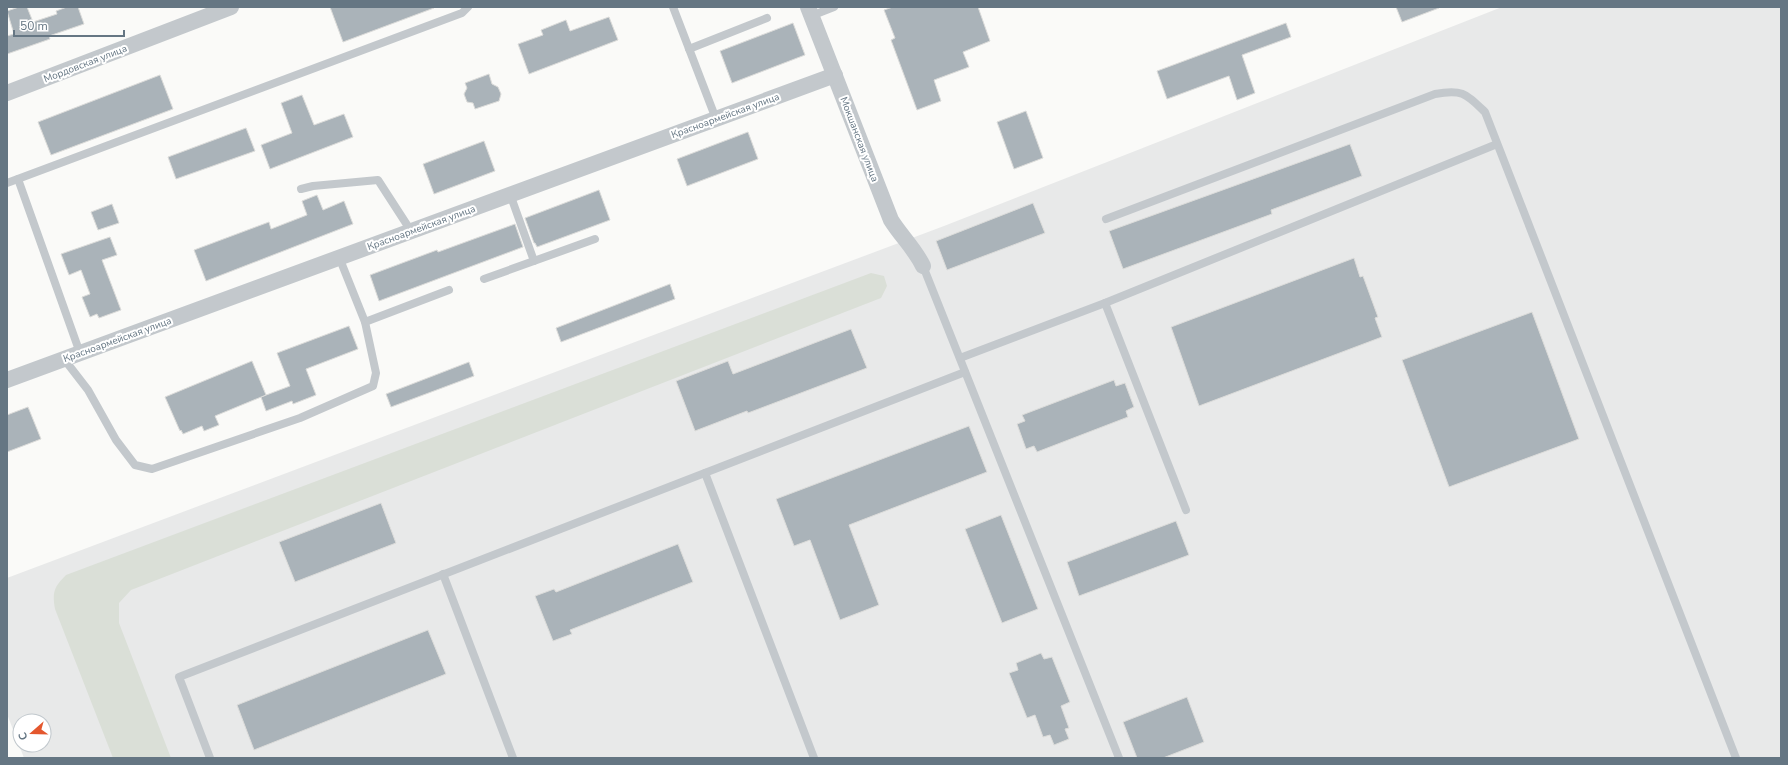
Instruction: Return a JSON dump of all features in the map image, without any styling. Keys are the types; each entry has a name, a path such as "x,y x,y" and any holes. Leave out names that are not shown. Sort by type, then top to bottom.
{"street":[{"name":"Мордовская улица","path":"7,93 231,7"},
{"name":"Мокшанская улица","path":"809,12 891,220 901,235 916,252 923,266"},
{"name":"Красноармейская улица","path":"7,380 835,75"}],"lane":[{"path":"7,183 462,13 468,7"},
{"path":"673,7 716,119"},
{"path":"809,12 834,7"},
{"path":"689,49 767,18"},
{"path":"1106,219 1435,94 1452,91 1467,95 1485,112 1498,144 1736,758"},
{"path":"960,358 1105,303 1498,144"},
{"path":"18,179 80,353"},
{"path":"301,189 313,186 378,180 411,231"},
{"path":"510,194 534,261"},
{"path":"484,279 595,239"},
{"path":"64,359 88,390 116,440 135,465 152,469 300,418 373,386 376,373 365,322 339,257"},
{"path":"923,266 1119,758"},
{"path":"365,322 449,290"},
{"path":"1105,303 1186,510"},
{"path":"210,758 179,677 965,372"},
{"path":"705,473 814,758"},
{"path":"443,574 513,758"}],"shaded area":[{"path":"1502,7 1781,7 1781,758 24,758 22,753 52,753 52,713 12,713 12,727 7,714 7,578 944,226"},
{"path":"871,273 884,276 887,286 881,298 131,590 119,603 119,623 171,758 113,758 55,609 55,590 66,575"}],"building":[{"path":"19,7 27,7 33,22 57,14 56,11 67,7 78,7 84,24 49,36 50,39 7,54 7,36 14,34 7,11"},
{"path":"330,7 433,7 434,8 343,42"},
{"path":"893,7 978,7 990,41 963,52 969,67 934,80 941,101 917,110 891,40 895,38 884,10"},
{"path":"1396,7 1439,7 1439,8 1402,22"},
{"path":"609,17 618,40 529,74 518,44 543,35 541,30 566,20 570,31"},
{"path":"793,23 805,55 732,83 720,51"},
{"path":"1286,23 1291,37 1242,55 1255,93 1237,100 1229,76 1167,99 1157,71"},
{"path":"489,74 492,84 498,87 501,94 499,101 475,109 473,103 467,102 464,94 467,88 465,83"},
{"path":"160,75 173,109 51,155 38,122"},
{"path":"302,95 314,125 344,114 353,137 270,169 261,145 292,133 281,103"},
{"path":"1026,111 1043,158 1014,169 997,122"},
{"path":"246,128 255,151 176,179 168,157"},
{"path":"748,132 758,159 687,186 677,159"},
{"path":"484,141 495,171 434,194 423,164"},
{"path":"1350,144 1362,176 1271,210 1272,214 1123,269 1109,231"},
{"path":"599,190 610,220 537,247 534,243 525,218"},
{"path":"317,195 323,210 344,201 353,224 206,281 194,250 269,222 271,229 307,215 302,201"},
{"path":"1033,203 1045,233 947,270 936,241"},
{"path":"112,204 119,223 98,230 91,212"},
{"path":"515,224 523,247 379,301 370,275 437,250 438,252"},
{"path":"110,237 117,255 102,260 121,310 99,318 97,314 90,317 82,297 90,294 81,270 69,275 61,254"},
{"path":"1354,258 1360,277 1363,276 1378,317 1375,318 1382,337 1199,406 1171,327"},
{"path":"670,284 675,299 561,342 556,328"},
{"path":"1532,312 1579,439 1449,487 1402,360"},
{"path":"349,326 358,349 306,369 316,395 293,404 292,401 266,411 261,397 290,386 277,353"},
{"path":"851,329 867,368 748,413 747,411 695,431 676,381 728,361 733,374"},
{"path":"252,361 266,395 215,416 219,425 204,431 202,426 183,434 181,430 180,431 165,397"},
{"path":"469,362 474,376 391,407 386,394"},
{"path":"1114,380 1116,386 1125,383 1134,407 1126,411 1128,417 1037,452 1034,446 1026,449 1017,424 1025,421 1022,415"},
{"path":"28,407 41,439 7,452 7,415"},
{"path":"969,426 987,472 849,525 879,605 840,620 810,540 794,546 776,499"},
{"path":"381,503 396,543 295,582 279,542"},
{"path":"1001,515 1038,609 1002,623 965,529"},
{"path":"1176,521 1189,555 1079,596 1067,562"},
{"path":"678,544 693,582 570,630 572,634 553,641 535,596 554,589 556,592"},
{"path":"428,630 446,674 254,750 237,705"},
{"path":"1041,653 1044,659 1052,657 1070,702 1061,706 1069,728 1065,729 1069,739 1054,745 1050,735 1043,737 1035,715 1027,718 1009,673 1018,670 1016,663"},
{"path":"1187,697 1204,742 1163,758 1137,758 1123,722"}]}
